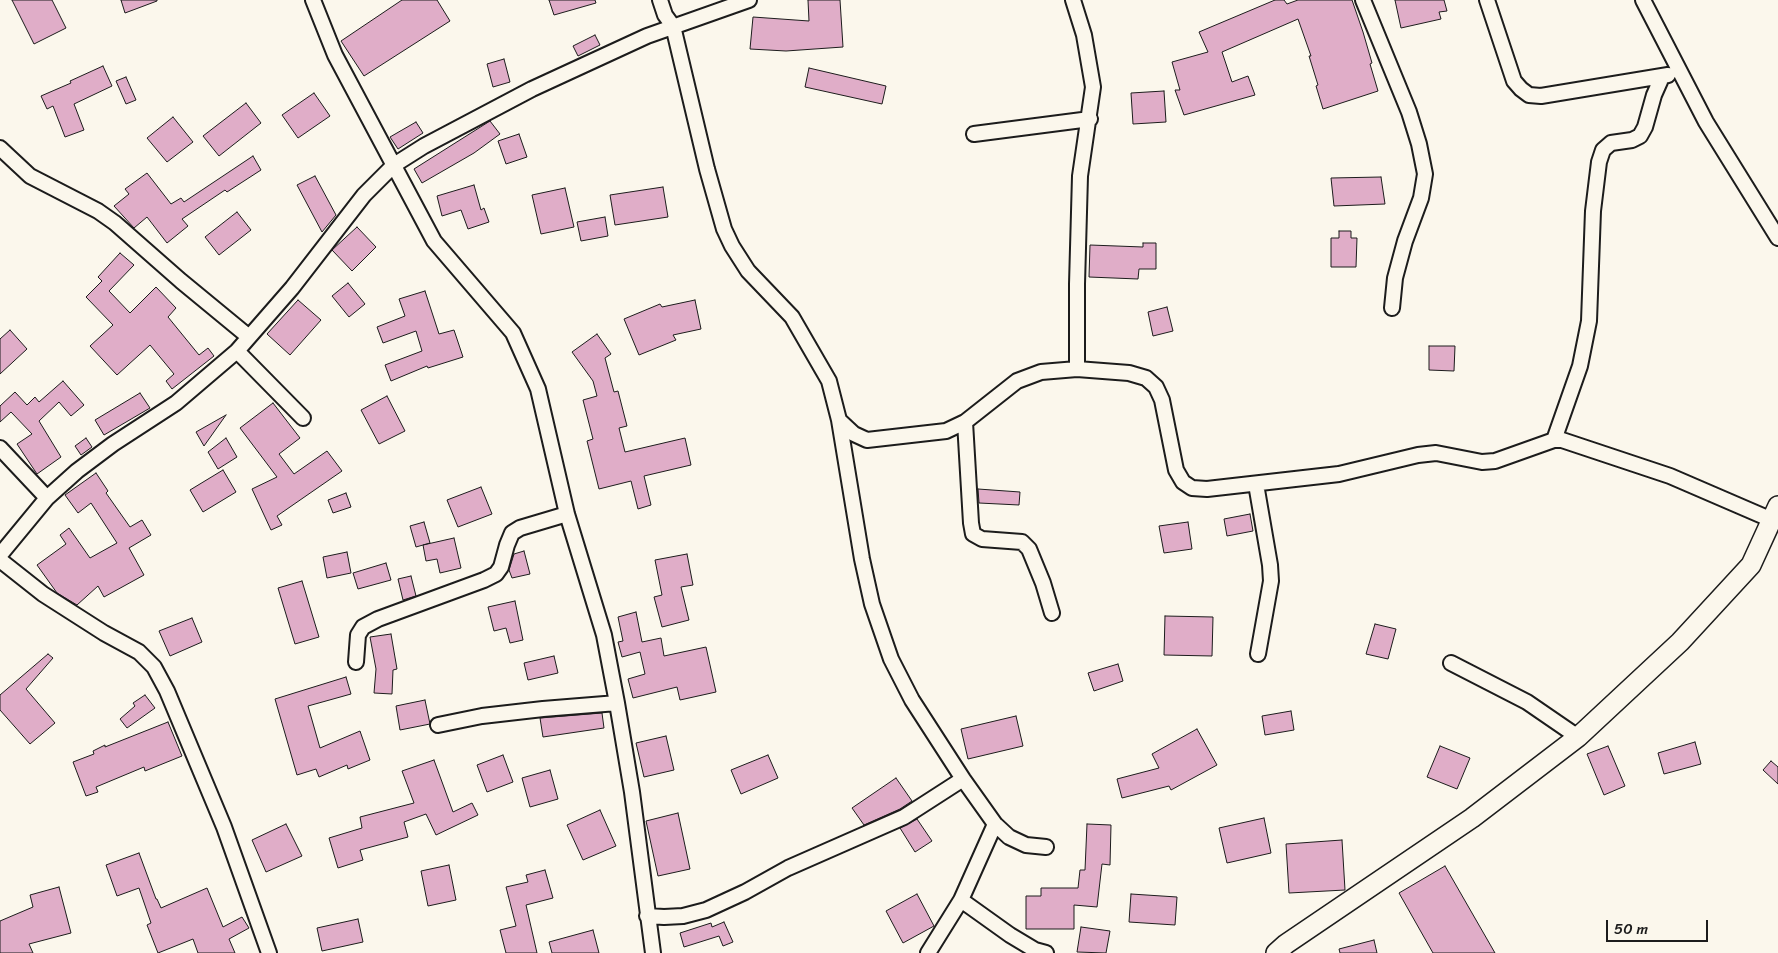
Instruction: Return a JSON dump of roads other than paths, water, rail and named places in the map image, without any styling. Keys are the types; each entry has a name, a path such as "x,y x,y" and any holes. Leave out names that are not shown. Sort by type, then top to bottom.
{"street":[{"path":"313,0 336,55 434,241 513,333 538,389 567,514 604,635 618,703 632,792 653,953"},
{"path":"660,0 665,15 673,26 707,169 724,229 748,271 783,306 801,330 829,381 839,420 862,559 872,604 880,632 891,659 912,700 962,778 995,824 1009,837 1026,845 1046,847"},
{"path":"0,555 47,498 76,471 113,444 176,403 237,351 292,288 364,195 394,165 424,146 532,88 673,26 749,0"},
{"path":"1073,0 1084,35 1092,72 1093,87 1090,119 1080,176 1077,369"},
{"path":"1364,0 1409,112 1419,144 1425,174 1421,198 1405,241 1395,278 1392,308"},
{"path":"1487,0 1514,81 1520,90 1529,95 1540,96 1662,77 1680,71"},
{"path":"1643,0 1706,122 1778,238"},
{"path":"1554,440 1580,366 1589,322 1593,211 1602,150 1611,144 1632,140 1640,136 1645,128 1654,95 1662,77"},
{"path":"974,134 1090,119"},
{"path":"0,148 30,176 98,211 115,223 249,337"},
{"path":"237,351 303,418"},
{"path":"839,420 854,434 867,440 946,431 965,422 1017,381 1041,372 1077,369 1129,373 1146,378 1156,387 1162,400 1176,470 1183,482 1192,488 1207,489 1339,474 1418,455 1436,453 1482,462 1495,461 1554,440 1562,440 1775,513 1751,565 1680,642 1578,737 1472,818 1283,950"},
{"path":"965,422 973,534 982,539 1022,542 1028,549 1040,575 1052,614"},
{"path":"0,448 47,498"},
{"path":"1256,484 1271,581 1258,654"},
{"path":"356,662 358,635 363,627 378,619 496,574 501,567 512,533 520,528 567,514"},
{"path":"0,560 43,594 104,633 139,652 154,667 167,691 224,827 270,953"},
{"path":"1451,664 1527,702 1578,737"},
{"path":"438,725 482,716 618,703"},
{"path":"647,916 683,916 706,910 745,892 788,868 904,817 962,778"},
{"path":"928,953 961,900 995,824"},
{"path":"961,900 1010,935 1035,950 1046,953"}]}
